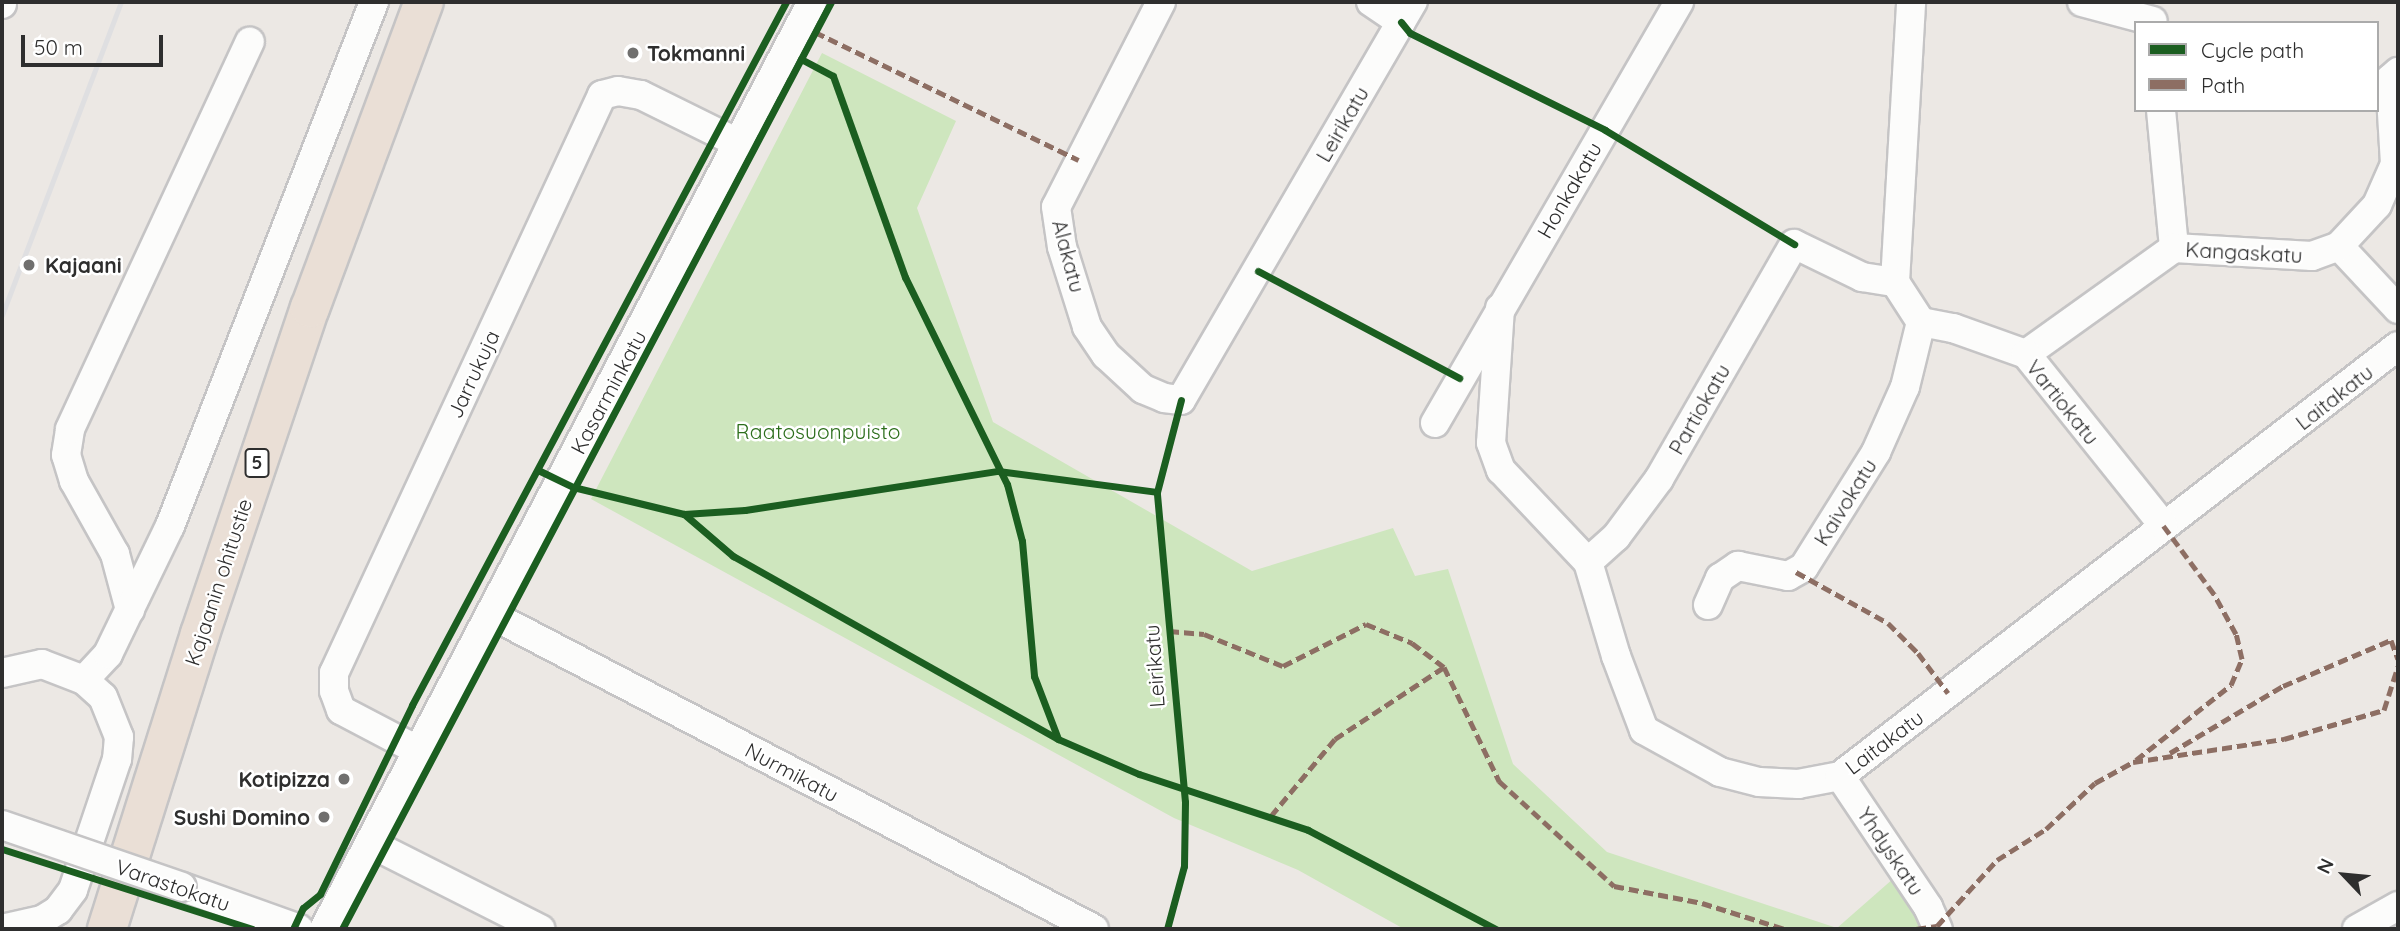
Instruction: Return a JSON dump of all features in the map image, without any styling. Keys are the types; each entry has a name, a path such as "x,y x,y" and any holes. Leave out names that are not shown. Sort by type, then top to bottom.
{"highway":[{"name":"Kajaanin ohitustie","path":"107,929 200,634 310,307 424,2"}],"street":[{"path":"84,680 108,654 170,526 374,2"},
{"name":"Kasarminkatu","path":"324,929 740,144 812,2"},
{"name":"Alakatu","path":"1161,2 1056,207 1062,247 1087,327 1106,355 1143,389 1164,398 1181,400"},
{"path":"1371,2 1407,12"},
{"name":"Honkakatu","path":"1436,423 1459,378 1679,2"},
{"path":"1911,2 1895,282 1921,322"},
{"path":"2082,2 2152,21"},
{"name":"Leirikatu","path":"1181,400 1407,12"},
{"path":"130,610 115,554 74,481 66,454 70,429 250,42"},
{"path":"2388,76 2395,164 2377,205 2339,246 2398,309"},
{"name":"Jarrukuja","path":"419,751 341,710 334,691 334,673 602,95 618,91 641,95 740,144"},
{"path":"2161,112 2174,248"},
{"name":"Partiokatu","path":"1588,562 1616,537 1659,479 1794,244 1862,277 1895,282"},
{"name":"Kangaskatu","path":"2026,355 2174,248 2312,256 2339,246"},
{"name":"Laitakatu","path":"1500,308 1491,443 1501,470 1588,562 1616,656 1644,730 1720,772 1759,782 1798,784 1840,776 2398,346"},
{"name":"Vartiokatu","path":"1921,322 1952,328 2026,355 2163,525"},
{"name":"Kaivokatu","path":"1709,605 1720,578 1738,566 1788,576 1804,567 1876,453 1905,387 1921,322"},
{"name":"Nurmikatu","path":"490,614 1094,929"},
{"path":"2,673 42,664 84,680 103,698 119,737 102,810 67,901 42,920 2,929"},
{"name":"Yhdyskatu","path":"1840,776 1928,907 1938,929"},
{"name":"Varastokatu","path":"2,825 299,929"},
{"path":"370,843 540,929"},
{"path":"2357,929 2398,906"}],"green space":[{"name":"Raatosuonpuisto","path":"822,53 956,121 917,208 993,422 1252,571 1393,528 1415,576 1448,569 1513,764 1607,852 1837,928 1894,878 1924,929 1404,929 1298,870 1174,818 591,499"}],"railway":[{"path":"2,315 121,2"}],"marked path":[{"path":"815,32 1079,160"},
{"path":"2136,760 2231,685 2242,659 2236,634 2214,594 2163,525"},
{"path":"1796,572 1888,623 1918,653 1948,693"},
{"path":"1169,631 1204,634 1283,666 1366,624 1412,643 1444,667 1499,781 1614,886 1702,903 1785,929"},
{"path":"2170,753 2283,686 2391,640 2398,659"},
{"path":"1916,929 1937,926 1997,860 2046,829 2095,783 2133,762 2284,739 2384,710 2398,666"},
{"path":"1271,816 1335,739 1444,667"}],"cycle path":[{"path":"293,929 303,908 320,894 412,705 786,2"},
{"path":"342,929 831,2"},
{"path":"1401,22 1410,33 1605,130 1794,244"},
{"path":"801,59 833,76 905,277 1007,484 1022,541 1034,676 1058,739"},
{"path":"1258,271 1459,378"},
{"path":"1167,929 1184,866 1185,802 1157,492 1181,400"},
{"path":"540,471 573,487 684,514 733,556 1058,739 1139,774 1308,830 1496,929"},
{"path":"684,514 745,510 998,471 1157,492"},
{"path":"2,849 253,929"}],"place":[{"name":"Tokmanni","path":"633,53"},
{"name":"Kajaani","path":"29,265"},
{"name":"Kotipizza","path":"344,779"},
{"name":"Sushi Domino","path":"324,817"}]}
